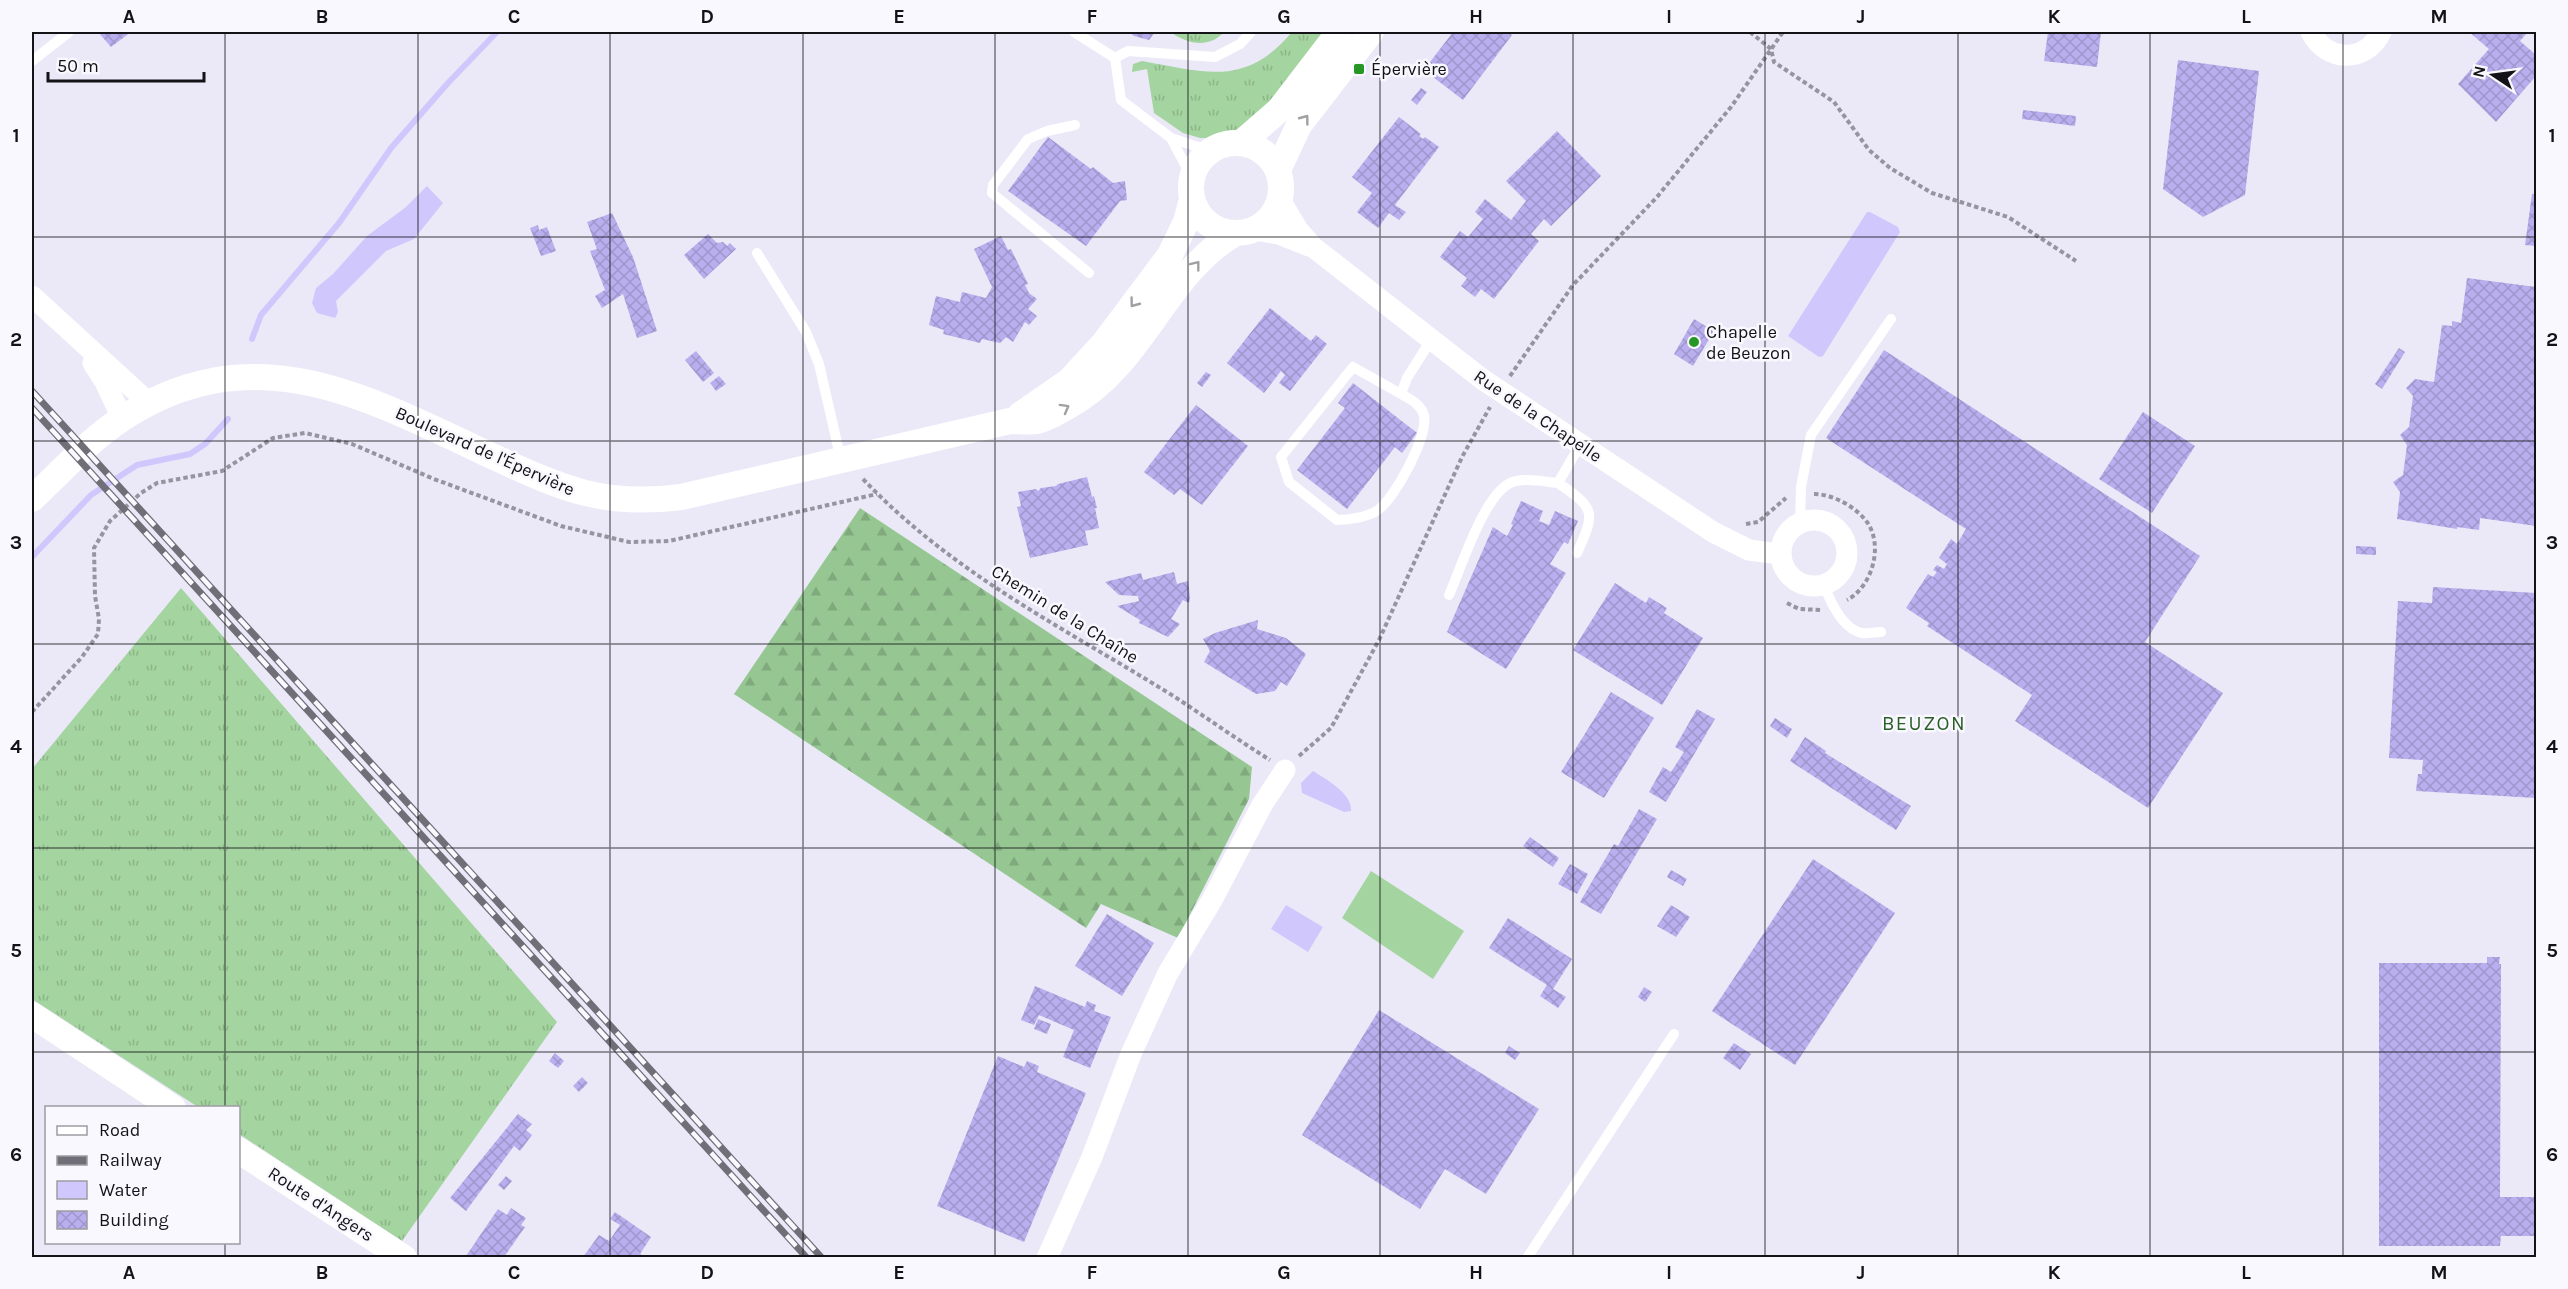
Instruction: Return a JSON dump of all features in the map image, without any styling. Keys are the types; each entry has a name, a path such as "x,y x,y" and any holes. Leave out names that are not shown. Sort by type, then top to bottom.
{"street":[{"path":"1241,143 1279,110 1339,32"},
{"path":"1278,170 1299,125 1371,32"},
{"path":"2311,32 2318,44 2328,51 2351,56 2363,52 2373,44 2381,32"},
{"path":"1241,143 1263,152 1278,170 1281,185 1280,200 1271,218 1245,232 1220,231 1207,224 1197,212 1192,188 1198,163 1210,151 1224,144 1241,143"},
{"name":"Boulevard de l'Épervière","path":"1010,422 1069,381 1104,343 1170,255 1186,222 1192,188"},
{"name":"Rue de la Chapelle","path":"1280,200 1312,248"},
{"name":"Boulevard de l'Épervière","path":"32,499 100,435 122,418 149,403 210,381 249,376 320,384 361,396 549,482 590,496 619,500 651,501 681,497 1010,422 1038,421 1071,405 1092,391 1125,359 1204,255 1245,232"},
{"name":"Rue de la Chapelle","path":"1245,232 1293,238 1312,248 1499,392 1580,445 1740,547 1758,552 1780,554"},
{"path":"32,296 77,340 149,403"},
{"path":"77,340 105,382 122,418"},
{"path":"1811,520 1826,522 1836,528 1845,541 1847,556 1844,567 1834,579 1824,585 1809,586 1794,580 1784,569 1780,554 1786,535 1800,523 1811,520"},
{"path":"1047,1257 1092,1156 1131,1054 1168,973 1212,900 1262,805 1285,770"},
{"path":"32,1015 171,1106"},
{"name":"Route d'Angers","path":"240,1151 404,1257"}],"lane":[{"path":"32,61 69,32"},
{"path":"1074,32 1116,58"},
{"path":"1116,58 1128,51 1215,57 1240,44 1251,32"},
{"path":"1116,58 1121,100 1171,138 1210,151"},
{"path":"1075,125 1047,131 1028,139 993,185 992,193 1089,273"},
{"path":"1171,138 1192,188"},
{"path":"757,253 788,299 815,353 838,447 845,460"},
{"path":"1800,523 1803,470 1811,435 1892,319"},
{"path":"1401,394 1407,378 1431,340"},
{"path":"1353,367 1401,394 1416,403 1424,413 1424,425 1419,443 1393,495 1377,512 1337,520 1289,482 1281,457 1353,367"},
{"path":"1558,483 1580,445"},
{"path":"1449,595 1487,506 1502,489 1514,481 1558,483 1587,506 1591,518 1577,553"},
{"path":"1824,585 1834,608 1845,621 1860,633 1881,632"},
{"path":"1527,1257 1674,1034"}],"path":[{"path":"1750,32 1771,49 1774,62 1834,102 1869,150 1890,168 1932,193 2008,217 2076,261"},
{"path":"1510,375 1519,383"},
{"path":"32,712 82,657 98,634 94,548 110,521 141,493 157,483 222,471 273,438 305,433 344,441 434,479 561,526 629,542 669,541 877,494"},
{"name":"Chemin de la Chaîne","path":"845,460 877,494 942,551 1030,612 1176,698 1285,770"},
{"path":"1739,523 1758,522 1786,498 1817,494 1842,502 1868,523 1874,540 1875,559 1863,586 1854,597 1834,608 1815,612 1787,603"}],"green space":[{"path":"1170,32 1224,32 1211,41 1198,43"},
{"path":"1292,32 1328,32 1281,95 1244,129 1211,138 1200,138 1183,133 1154,113 1147,69 1132,72 1133,64 1142,61 1204,71 1223,72 1240,69 1257,62 1275,50"},
{"path":"860,508 1252,767 1249,799 1178,938 1101,904 1086,928 734,694"},
{"path":"181,588 557,1022 402,1241 240,1135 240,1106 196,1106 32,999 32,769"},
{"path":"1371,871 1464,931 1433,979 1342,918"}],"water":[{"path":"427,186 443,203 414,239 386,251 336,301 338,312 335,318 317,313 312,303 316,288 333,274 367,236 406,207"},
{"path":"1867,212 1898,227 1900,232 1823,356 1819,357 1788,336"},
{"path":"1313,771 1343,793 1348,799 1351,811 1344,812 1302,793 1301,783"},
{"path":"1286,905 1323,927 1308,952 1271,929"}],"building":[{"path":"98,32 131,32 111,47"},
{"path":"1129,32 1155,32 1149,40 1134,36"},
{"path":"1453,32 1507,32 1512,35 1463,100 1424,70"},
{"path":"2048,32 2101,32 2097,67 2044,61"},
{"path":"2469,32 2528,32 2520,41 2536,55 2536,76 2496,122 2458,84 2489,49"},
{"path":"2178,60 2259,71 2245,195 2203,217 2163,189"},
{"path":"1421,88 1427,92 1417,105 1411,100"},
{"path":"2023,110 2076,116 2075,126 2022,119"},
{"path":"1399,117 1421,134 1419,136 1423,139 1425,137 1439,147 1395,205 1406,212 1399,220 1389,213 1378,228 1357,212 1372,193 1352,177"},
{"path":"1557,131 1601,176 1551,226 1544,219 1531,234 1539,241 1494,299 1481,289 1475,297 1461,286 1467,278 1440,257 1460,231 1468,237 1483,219 1475,212 1485,199 1511,220 1526,201 1506,181"},
{"path":"1048,137 1113,183 1125,181 1127,200 1120,201 1086,246 1008,191"},
{"path":"2532,194 2536,194 2536,246 2525,245"},
{"path":"612,213 633,257 657,331 637,338 623,294 602,308 595,296 605,290 590,251 597,249 587,222"},
{"path":"538,225 539,230 547,227 556,251 541,256 530,228"},
{"path":"708,234 717,243 723,242 727,246 730,243 736,249 704,279 684,255"},
{"path":"1001,236 1008,250 1011,249 1028,284 1025,285 1029,293 1037,299 1028,309 1037,316 1029,325 1025,322 1013,342 1006,337 1000,343 982,339 980,343 943,334 944,330 929,325 936,296 960,302 962,292 986,298 992,287 974,249"},
{"path":"2467,278 2536,287 2536,526 2480,518 2479,530 2457,527 2457,529 2397,519 2400,492 2393,482 2403,475 2407,445 2400,435 2409,427 2413,396 2406,388 2415,379 2434,382 2442,325 2452,326 2452,321 2461,323"},
{"path":"1270,308 1311,341 1316,335 1327,344 1290,391 1279,383 1285,375 1281,371 1264,393 1227,363"},
{"name":"Chapelle de Beuzon","path":"1694,319 1714,331 1693,366 1674,354"},
{"path":"2399,348 2405,352 2382,389 2375,384"},
{"path":"1884,350 2200,556 2145,642 2223,693 2148,808 2015,721 2032,695 1927,626 1929,623 1906,608 1928,574 1933,577 1937,572 1933,570 1937,565 1944,569 1947,564 1939,558 1951,539 1957,544 1966,529 1826,438"},
{"path":"696,351 714,373 703,382 685,360"},
{"path":"1206,372 1211,375 1202,387 1197,383"},
{"path":"719,376 726,384 716,391 710,383"},
{"path":"1353,383 1417,433 1402,453 1395,447 1347,509 1297,470 1345,408 1338,403"},
{"path":"1196,405 1248,446 1202,505 1180,489 1174,495 1144,472"},
{"path":"2143,412 2195,446 2152,513 2099,479"},
{"path":"1087,477 1097,508 1095,508 1099,528 1085,531 1088,545 1030,558 1017,507 1021,506 1018,492 1036,489 1038,491 1041,488"},
{"path":"1521,501 1543,511 1539,521 1549,525 1555,511 1578,521 1568,544 1564,542 1550,564 1566,573 1506,669 1447,632 1493,527 1507,536"},
{"path":"2356,546 2376,547 2376,555 2356,554"},
{"path":"1174,572 1177,584 1188,581 1190,597 1189,603 1183,600 1171,619 1180,624 1168,637 1139,623 1140,620 1117,606 1139,601 1138,596 1119,595 1105,582 1141,573 1143,580"},
{"path":"1615,583 1646,603 1649,597 1667,608 1664,613 1703,638 1662,705 1573,650"},
{"path":"2433,587 2536,593 2536,798 2416,791 2418,774 2422,774 2423,760 2389,758 2398,601 2432,603"},
{"path":"1258,620 1257,629 1286,638 1306,654 1287,686 1281,682 1275,691 1256,694 1204,662 1210,651 1203,639"},
{"path":"1611,692 1654,718 1604,798 1561,772"},
{"path":"1697,709 1715,719 1666,802 1649,792 1663,767 1671,772 1684,752 1675,747"},
{"path":"1775,718 1792,729 1787,738 1770,726"},
{"path":"1805,737 1826,751 1825,753 1911,806 1896,830 1790,761"},
{"path":"1639,809 1657,819 1601,914 1580,902 1614,844 1618,846"},
{"path":"1530,837 1559,858 1553,867 1523,846"},
{"path":"1813,859 1895,913 1795,1065 1712,1011"},
{"path":"1570,864 1588,874 1577,894 1558,884"},
{"path":"1671,870 1687,879 1683,886 1667,877"},
{"path":"1671,905 1690,917 1676,937 1657,926"},
{"path":"1107,914 1154,943 1122,996 1075,966"},
{"path":"1508,918 1572,959 1553,989 1566,997 1558,1008 1540,996 1547,985 1489,948"},
{"path":"2487,957 2500,957 2499,964 2501,964 2500,1197 2536,1197 2536,1236 2501,1236 2500,1246 2379,1246 2379,963 2487,963"},
{"path":"1035,986 1085,1007 1087,1001 1096,1005 1094,1011 1111,1017 1090,1068 1063,1057 1074,1030 1039,1015 1034,1025 1021,1020"},
{"path":"1644,987 1652,992 1645,1002 1638,997"},
{"path":"1379,1010 1539,1109 1486,1194 1445,1169 1420,1209 1302,1135"},
{"path":"1038,1019 1051,1024 1047,1034 1034,1029"},
{"path":"1734,1043 1751,1054 1740,1070 1723,1058"},
{"path":"1509,1046 1520,1053 1515,1060 1505,1053"},
{"path":"555,1053 564,1061 558,1068 549,1061"},
{"path":"998,1056 1024,1067 1027,1061 1039,1066 1037,1072 1086,1093 1024,1242 937,1206"},
{"path":"582,1077 588,1083 579,1092 573,1086"},
{"path":"518,1114 532,1124 526,1130 532,1135 520,1151 514,1146 466,1211 450,1198"},
{"path":"506,1176 512,1181 504,1190 498,1185"},
{"path":"511,1208 526,1218 521,1225 525,1227 504,1257 466,1256 498,1209 507,1215"},
{"path":"615,1212 651,1237 640,1254 645,1257 583,1257 599,1235 609,1241 620,1225 610,1219"}],"waterway":[{"path":"252,339 261,315 339,223 391,148 497,32"},
{"path":"32,557 91,495 137,465 190,454 205,444 228,419"}],"railway":[{"path":"32,391 822,1258"},
{"path":"32,408 807,1258"}],"place":[{"name":"Épervière","path":"1359,69"},
{"name":"Chapelle de Beuzon","path":"1694,342"}],"district":[{"name":"BEUZON","path":"1924,723"}]}
